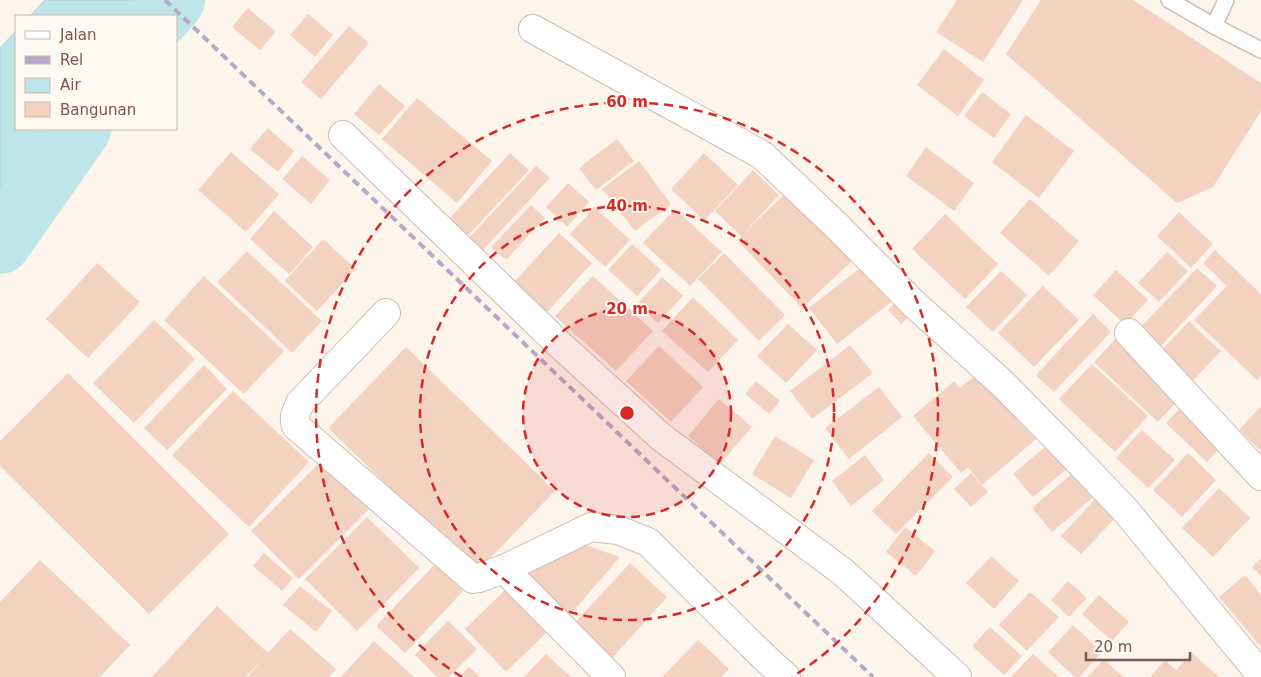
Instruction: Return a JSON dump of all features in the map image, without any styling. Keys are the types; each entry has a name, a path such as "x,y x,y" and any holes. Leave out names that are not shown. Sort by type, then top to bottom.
{"street":[{"path":"533,29 762,155 839,228 914,304 1002,383 1062,444 1126,511 1261,675"},
{"path":"343,136 558,344 662,437 843,572 957,677"},
{"path":"386,313 300,403 294,419 296,426 473,579 504,569 591,527 618,530 648,542 786,677"},
{"path":"1129,333 1261,476"},
{"path":"504,569 611,677"}],"lane":[{"path":"1169,0 1261,50"},
{"path":"1214,26 1226,0"}],"water":[{"path":"45,0 171,0 159,15 31,15"},
{"path":"15,32 15,130 68,130 0,234 0,48"}],"building":[{"path":"957,0 1023,0 983,62 936,32"},
{"path":"1041,0 1133,0 1261,83 1261,111 1213,187 1177,203 1006,54"},
{"path":"248,8 276,32 260,50 232,27"},
{"path":"308,14 333,35 315,57 290,35"},
{"path":"349,26 369,43 321,99 301,82"},
{"path":"944,49 984,80 958,116 917,85"},
{"path":"379,84 405,106 379,135 354,114"},
{"path":"982,92 1011,114 994,138 964,116"},
{"path":"417,98 492,161 457,203 382,139"},
{"path":"1026,115 1074,151 1039,198 992,162"},
{"path":"268,128 294,151 278,172 250,149"},
{"path":"617,139 634,161 596,190 579,168"},
{"path":"926,147 974,183 954,211 906,176"},
{"path":"231,152 279,194 246,232 198,190"},
{"path":"510,153 529,170 466,238 447,221"},
{"path":"704,153 738,185 704,221 671,189"},
{"path":"302,156 330,180 311,204 282,179"},
{"path":"639,161 671,204 635,231 602,189"},
{"path":"536,166 550,178 479,254 465,242"},
{"path":"753,170 779,195 746,231 791,188 856,257 802,308 737,240 741,236 715,211"},
{"path":"568,183 589,202 567,227 546,207"},
{"path":"1030,199 1079,241 1049,276 1000,233"},
{"path":"531,205 545,218 506,260 491,247"},
{"path":"595,207 630,240 605,267 570,234"},
{"path":"675,209 722,252 690,286 643,243"},
{"path":"274,211 313,247 289,274 250,239"},
{"path":"1179,212 1213,244 1191,268 1157,236"},
{"path":"945,214 998,264 965,299 912,249"},
{"path":"559,233 592,263 547,312 514,282"},
{"path":"323,239 356,269 317,311 285,281"},
{"path":"632,244 661,270 637,296 608,270"},
{"path":"1215,250 1261,294 1261,376 1257,380 1194,320 1227,286 1203,263"},
{"path":"247,251 322,321 292,353 217,282"},
{"path":"1167,252 1188,271 1159,302 1138,283"},
{"path":"724,253 785,315 759,341 698,279"},
{"path":"870,260 899,296 837,344 809,308"},
{"path":"97,263 140,302 88,358 46,319"},
{"path":"1197,268 1217,286 1156,351 1136,332"},
{"path":"1116,270 1148,300 1125,325 1093,295"},
{"path":"1001,271 1027,295 993,332 966,307"},
{"path":"204,276 284,351 244,394 164,320"},
{"path":"593,276 653,331 616,371 555,316"},
{"path":"662,277 683,296 658,323 637,304"},
{"path":"1043,286 1079,320 1034,367 998,333"},
{"path":"902,296 916,310 901,324 888,310"},
{"path":"693,297 738,340 708,372 662,331"},
{"path":"1093,314 1111,332 1054,392 1036,375"},
{"path":"154,320 195,359 134,423 93,383"},
{"path":"1189,321 1221,351 1190,384 1158,354"},
{"path":"788,324 817,350 786,383 757,356"},
{"path":"1117,337 1181,397 1158,422 1094,362"},
{"path":"850,345 873,373 812,419 790,391"},
{"path":"659,346 703,387 671,422 626,381"},
{"path":"406,347 555,491 477,572 328,428"},
{"path":"1092,364 1148,416 1115,452 1059,399"},
{"path":"204,365 227,389 167,450 144,428"},
{"path":"984,368 1041,435 982,485 968,467 961,473 913,416 954,381 960,388"},
{"path":"68,373 229,534 149,614 0,466 0,441"},
{"path":"756,381 780,401 769,414 745,394"},
{"path":"879,387 902,417 849,459 825,428"},
{"path":"233,391 309,462 249,527 172,455"},
{"path":"719,399 752,427 720,464 688,436"},
{"path":"1183,405 1224,443 1207,462 1166,423"},
{"path":"1261,406 1261,451 1239,430"},
{"path":"1142,430 1175,460 1148,488 1116,458"},
{"path":"775,436 814,460 791,498 752,474"},
{"path":"1053,440 1073,464 1033,497 1013,474"},
{"path":"929,453 953,477 896,534 872,511"},
{"path":"1188,453 1216,480 1182,517 1153,490"},
{"path":"865,455 884,480 851,506 832,481"},
{"path":"322,460 370,508 299,579 251,531"},
{"path":"1076,470 1097,494 1052,532 1032,508"},
{"path":"971,473 988,492 971,507 954,489"},
{"path":"1219,488 1250,518 1213,557 1182,528"},
{"path":"1097,497 1117,516 1081,554 1061,536"},
{"path":"367,517 419,568 357,631 305,579"},
{"path":"905,527 935,551 916,576 886,552"},
{"path":"574,541 620,557 568,617 521,573"},
{"path":"264,553 293,578 282,591 253,566"},
{"path":"991,556 1019,581 994,609 966,583"},
{"path":"1261,558 1261,576 1252,567"},
{"path":"40,560 130,645 100,677 0,677 0,602"},
{"path":"630,563 667,597 607,664 569,629"},
{"path":"435,564 463,591 405,653 376,626"},
{"path":"1245,575 1261,595 1261,647 1219,597"},
{"path":"1068,581 1087,598 1069,617 1051,600"},
{"path":"300,586 332,611 316,632 283,605"},
{"path":"508,587 549,630 506,672 465,629"},
{"path":"1030,592 1059,617 1027,651 999,625"},
{"path":"1099,595 1129,622 1112,641 1082,614"},
{"path":"217,606 268,653 290,629 336,669 329,677 248,677 261,660 246,677 152,677"},
{"path":"448,621 477,649 449,677 437,677 415,655"},
{"path":"1073,625 1102,652 1079,677 1075,677 1048,652"},
{"path":"990,627 1022,656 1004,675 972,646"},
{"path":"698,640 729,669 721,677 662,677"},
{"path":"374,641 414,677 341,677"},
{"path":"1192,653 1219,677 1151,676 1165,660 1176,670"},
{"path":"546,654 571,677 524,677"},
{"path":"1033,654 1059,677 1011,677"},
{"path":"1104,659 1123,677 1088,677"},
{"path":"469,667 480,677 459,677"}],"waterway":[{"path":"161,15 174,0"},
{"path":"0,243 79,130"}],"railway":[{"path":"165,0 873,677"}]}
